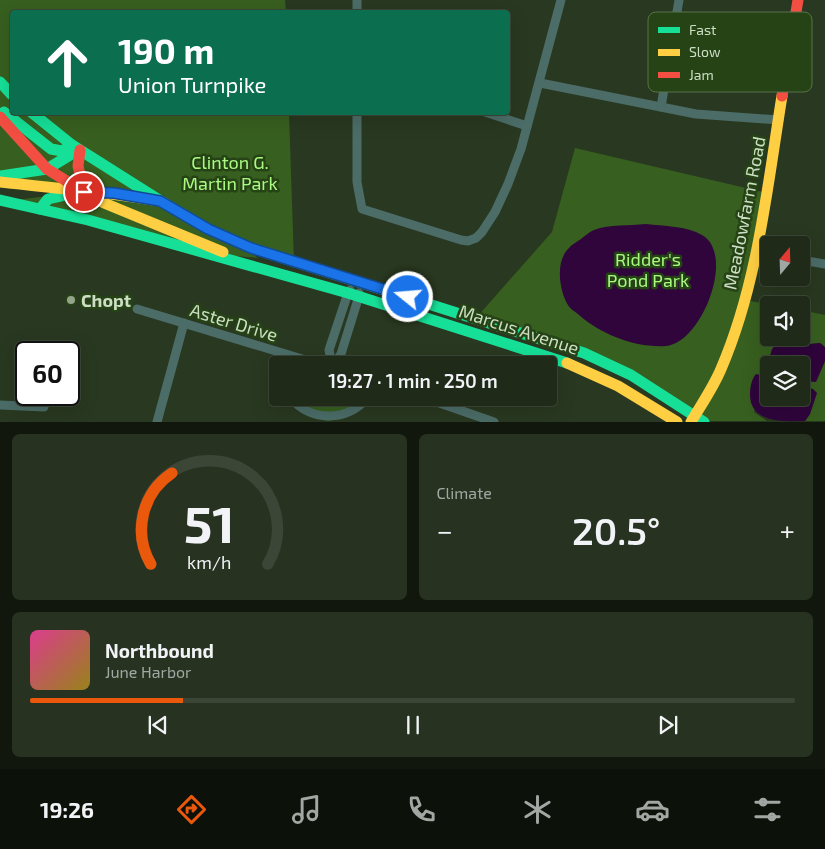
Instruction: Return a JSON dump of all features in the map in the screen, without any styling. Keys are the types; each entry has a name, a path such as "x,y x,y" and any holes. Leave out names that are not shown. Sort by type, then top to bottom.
{"main road":[{"path":"0,82 10,93"},
{"name":"Meadowfarm Road","path":"765,236 783,92"},
{"path":"0,109 51,150 60,152 76,148"},
{"name":"Marcus Avenue","path":"35,115 76,148 208,229 251,248 584,353 631,375 697,419"},
{"name":"Marcus Avenue","path":"0,117 47,169 104,203 212,248 556,358 585,369 638,396 677,422"},
{"path":"0,176 47,169 76,148"},
{"path":"76,148 77,171 84,192"},
{"path":"0,182 84,192 114,193 160,201"},
{"path":"40,208 48,199 84,192"},
{"path":"0,200 88,220 348,293"},
{"name":"Meadowfarm Road","path":"697,419 734,340 760,263"}],"street":[{"path":"357,115 357,182 362,209 468,241 476,238 495,212 521,149 561,0"},
{"path":"540,83 696,114 779,120"},
{"path":"661,107 664,92"},
{"path":"494,115 527,126"},
{"path":"810,262 825,264"},
{"path":"331,356 330,350 348,293 357,281"},
{"path":"340,356 359,296 357,281"},
{"name":"Aster Drive","path":"137,309 291,356"},
{"path":"157,422 184,323"},
{"path":"0,404 44,407"},
{"path":"296,406 308,416 327,421 341,419 350,415 361,406"},
{"path":"445,406 477,419 494,422"}],"green space":[{"name":"Clinton G. Martin Park","path":"0,0 285,0 286,10 10,10 10,115 289,115 294,262 239,244 258,258 235,256 187,242 7,201 81,192 0,182"},
{"name":"Ridder's Pond Park","path":"575,148 767,193 745,300 760,303 760,346 789,346 776,356 760,356 760,384 754,412 767,421 704,421 631,375 476,318 552,232"},
{"name":"Ridder's Pond Park","path":"810,312 825,315 825,347 820,343 810,344"},
{"path":"825,361 825,421 805,421 810,414 813,389 810,388 810,381 816,381"},
{"path":"299,406 359,406 350,415 341,419 327,421 308,416"}],"shaded area":[{"path":"646,224 682,228 702,235 712,245 716,260 715,278 702,315 692,330 679,341 666,346 643,345 631,342 598,329 569,306 562,292 560,268 565,254 572,245 594,230 606,227"},
{"path":"820,343 825,347 825,361 816,382 810,382 810,356 770,356 775,346 810,346 810,344"},
{"path":"756,374 760,375 760,406 810,406 810,388 813,389 817,393 810,414 805,421 769,419 762,416 752,405 750,396 753,379"}],"traffic: fast":[{"path":"0,82 10,93"},
{"path":"4,112 51,149 62,151 72,145"},
{"path":"35,115 72,145 159,200"},
{"path":"0,176 47,169 75,152"},
{"path":"40,209 48,199 71,194"},
{"path":"0,200 88,220 348,293 567,363"},
{"path":"164,203 208,229 251,248 584,353 631,375 704,422"}],"traffic: slow":[{"path":"691,422 711,390 721,369 744,303 760,235 782,96"},
{"path":"0,182 120,195 164,203"},
{"path":"91,196 223,252"},
{"path":"567,363 618,386 677,422"}],"traffic: jam":[{"path":"796,12 798,0"},
{"path":"782,96 783,92"},
{"path":"0,117 47,169 91,196"},
{"path":"80,150 78,166 84,192"}],"place":[{"name":"Chopt","path":"71,300"}],"route":[{"path":"84,192 114,193 160,201 208,229 251,248 408,297"}]}
